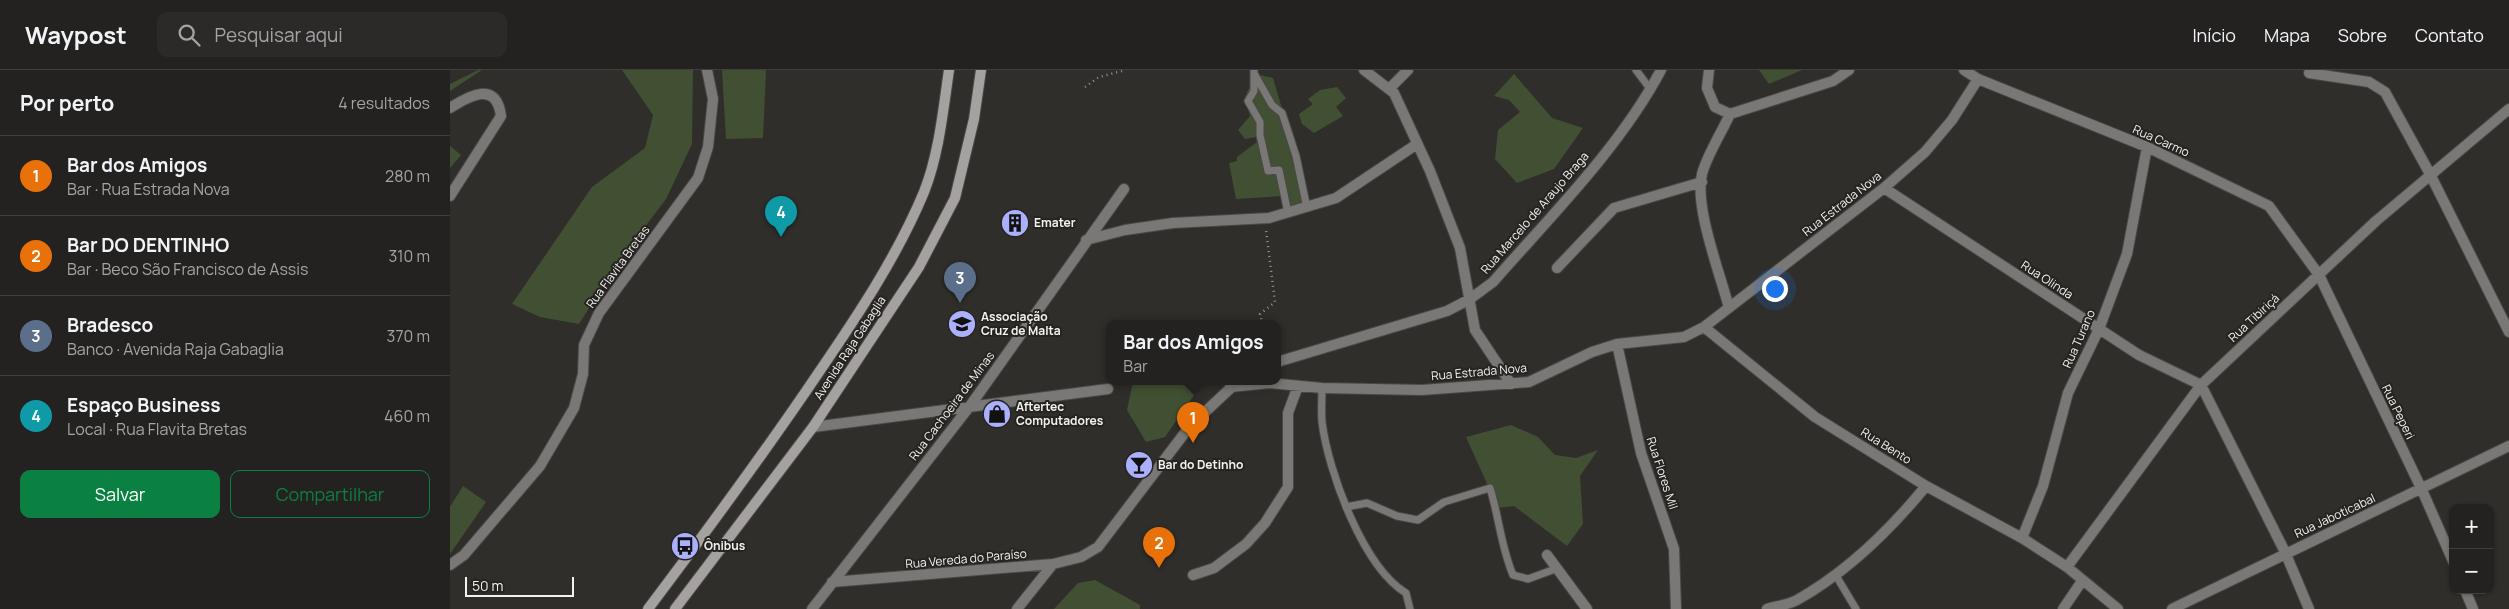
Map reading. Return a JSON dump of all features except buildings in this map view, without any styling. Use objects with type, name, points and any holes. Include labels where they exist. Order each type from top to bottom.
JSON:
[{"type":"main road","name":"Avenida Raja Gabaglia","points":[[648,609],[713,524],[788,418],[847,331],[893,256],[924,192],[935,158],[949,70]]},
{"type":"main road","name":"Avenida Raja Gabaglia","points":[[675,609],[813,427],[919,267],[955,198],[974,119],[981,70]]},
{"type":"street","name":"Rua Flavita Bretas","points":[[450,565],[464,555],[540,466],[574,408],[583,374],[584,345],[599,313],[698,178],[708,147],[713,99],[707,70]]},
{"type":"street","points":[[1364,70],[1390,88],[1417,144],[1460,248],[1475,330],[1511,384]]},
{"type":"street","points":[[1390,88],[1408,70]]},
{"type":"street","name":"Rua Marcelo de Araujo Braga","points":[[1281,361],[1438,313],[1470,299],[1493,282],[1576,187],[1651,90],[1661,70]]},
{"type":"street","points":[[1709,70],[1707,88],[1715,107],[1730,114],[1833,81],[1849,70]]},
{"type":"street","name":"Rua Carmo","points":[[1964,70],[1978,79],[2147,147],[2269,206],[2319,275]]},
{"type":"street","points":[[2308,73],[2370,82],[2385,92],[2430,174],[2509,332]]},
{"type":"street","name":"Rua Estrada Nova","points":[[1281,384],[1322,388],[1422,390],[1529,382],[1592,352],[1617,344],[1684,337],[1704,327],[1730,308],[1884,188],[1925,152],[1952,120],[1978,79]]},
{"type":"street","points":[[450,108],[470,95],[482,93],[490,96],[498,103],[501,116],[450,196]]},
{"type":"street","name":"Rua Tibiriçá","points":[[2068,567],[2201,385],[2430,174],[2509,109]]},
{"type":"street","points":[[1730,114],[1702,174],[1701,197],[1707,230],[1730,308]]},
{"type":"street","points":[[1086,240],[1125,230],[1163,225],[1265,218],[1308,208],[1336,198],[1417,144]]},
{"type":"street","name":"Rua Turano","points":[[2022,538],[2043,486],[2068,393],[2099,329],[2126,254],[2147,147]]},
{"type":"street","points":[[1557,268],[1614,208],[1702,182]]},
{"type":"street","name":"Rua Olinda","points":[[1884,188],[2139,355],[2201,385]]},
{"type":"street","name":"Rua Cachoeira de Minas","points":[[812,609],[970,406],[1124,189]]},
{"type":"street","name":"Rua Peperi","points":[[2319,275],[2422,490],[2449,552]]},
{"type":"street","name":"Rua Bento","points":[[1704,327],[1815,417],[1926,486],[2022,538],[2068,567]]},
{"type":"street","name":"Rua Flores Mil","points":[[1617,344],[1641,453],[1674,549],[1676,609]]},
{"type":"street","points":[[1230,387],[1234,385]]},
{"type":"street","name":"Rua Estrada Nova","points":[[1230,387],[1250,385]]},
{"type":"street","points":[[2201,385],[2285,552],[2309,609]]},
{"type":"street","points":[[1193,576],[1214,568],[1246,544],[1265,523],[1288,487],[1288,413],[1298,386]]},
{"type":"street","name":"Rua Vereda do Paraíso","points":[[832,582],[1053,564],[1081,557],[1098,547],[1190,426],[1230,387]]},
{"type":"street","points":[[813,427],[1108,389]]},
{"type":"street","name":"Rua Jaboticabal","points":[[2172,609],[2285,552],[2422,490],[2509,446]]},
{"type":"street","points":[[1767,609],[1795,601],[1857,559],[1926,486]]},
{"type":"street","points":[[1547,555],[1587,609]]},
{"type":"street","points":[[1018,609],[1053,564]]},
{"type":"street","points":[[2068,567],[2082,581],[2118,609]]},
{"type":"street","points":[[2063,609],[2082,581]]},
{"type":"street","points":[[2467,594],[2473,609]]},
{"type":"lane","points":[[1636,70],[1651,90]]},
{"type":"lane","points":[[1255,72],[1272,105],[1282,113],[1296,156],[1308,208]]},
{"type":"lane","points":[[1255,72],[1254,91],[1248,101],[1260,122],[1260,135],[1268,171],[1279,170],[1288,213]]},
{"type":"lane","points":[[1322,388],[1324,431],[1329,458],[1346,507],[1380,569],[1392,584],[1406,593],[1410,609]]},
{"type":"lane","points":[[1346,507],[1367,503],[1397,516],[1418,520],[1444,502],[1490,488],[1502,546],[1513,575],[1528,579],[1558,568]]},
{"type":"lane","points":[[1835,574],[1856,609]]},
{"type":"path","points":[[1085,88],[1099,78],[1126,70]]},
{"type":"path","points":[[1262,320],[1260,314],[1275,302],[1265,218]]},
{"type":"green space","points":[[478,70],[482,70],[450,91],[450,84]]},
{"type":"green space","points":[[622,70],[693,70],[692,144],[666,199],[619,261],[579,324],[540,317],[512,304],[592,187],[645,148],[653,115]]},
{"type":"green space","points":[[722,70],[766,70],[763,138],[726,139]]},
{"type":"green space","points":[[1759,70],[1802,70],[1769,84]]},
{"type":"green space","points":[[1255,74],[1273,78],[1310,204],[1282,211],[1282,196],[1236,199],[1229,163],[1237,161],[1237,157],[1257,142],[1256,137],[1245,139],[1238,130],[1250,116],[1245,97]]},
{"type":"green space","points":[[1514,74],[1552,118],[1583,128],[1554,169],[1517,183],[1495,159],[1498,130],[1520,112],[1509,100],[1494,96]]},
{"type":"green space","points":[[1337,87],[1346,98],[1336,107],[1343,116],[1314,133],[1302,124],[1299,114],[1313,104],[1308,99],[1320,90]]},
{"type":"green space","points":[[450,146],[461,155],[450,168]]},
{"type":"green space","points":[[1132,385],[1201,385],[1165,437],[1146,442],[1127,410]]},
{"type":"green space","points":[[1511,425],[1538,437],[1555,455],[1576,458],[1598,450],[1580,476],[1583,524],[1567,546],[1514,506],[1498,508],[1466,437]]},
{"type":"green space","points":[[463,486],[486,502],[450,554],[450,507]]},
{"type":"green space","points":[[1095,580],[1140,605],[1140,609],[1054,609],[1078,583]]},
{"type":"place","name":"Emater","points":[[1015,223]]},
{"type":"place","name":"Espaço Business","points":[[781,237]]},
{"type":"place","name":"Bradesco","points":[[960,303]]},
{"type":"place","name":"Associação Cruz de Malta","points":[[962,324]]},
{"type":"place","name":"Aftertec Computadores","points":[[997,414]]},
{"type":"place","name":"Bar dos Amigos","points":[[1193,443]]},
{"type":"place","name":"Bar do Detinho","points":[[1139,465]]},
{"type":"place","name":"Ônibus","points":[[685,546]]},
{"type":"place","name":"Bar DO DENTINHO","points":[[1159,568]]}]
